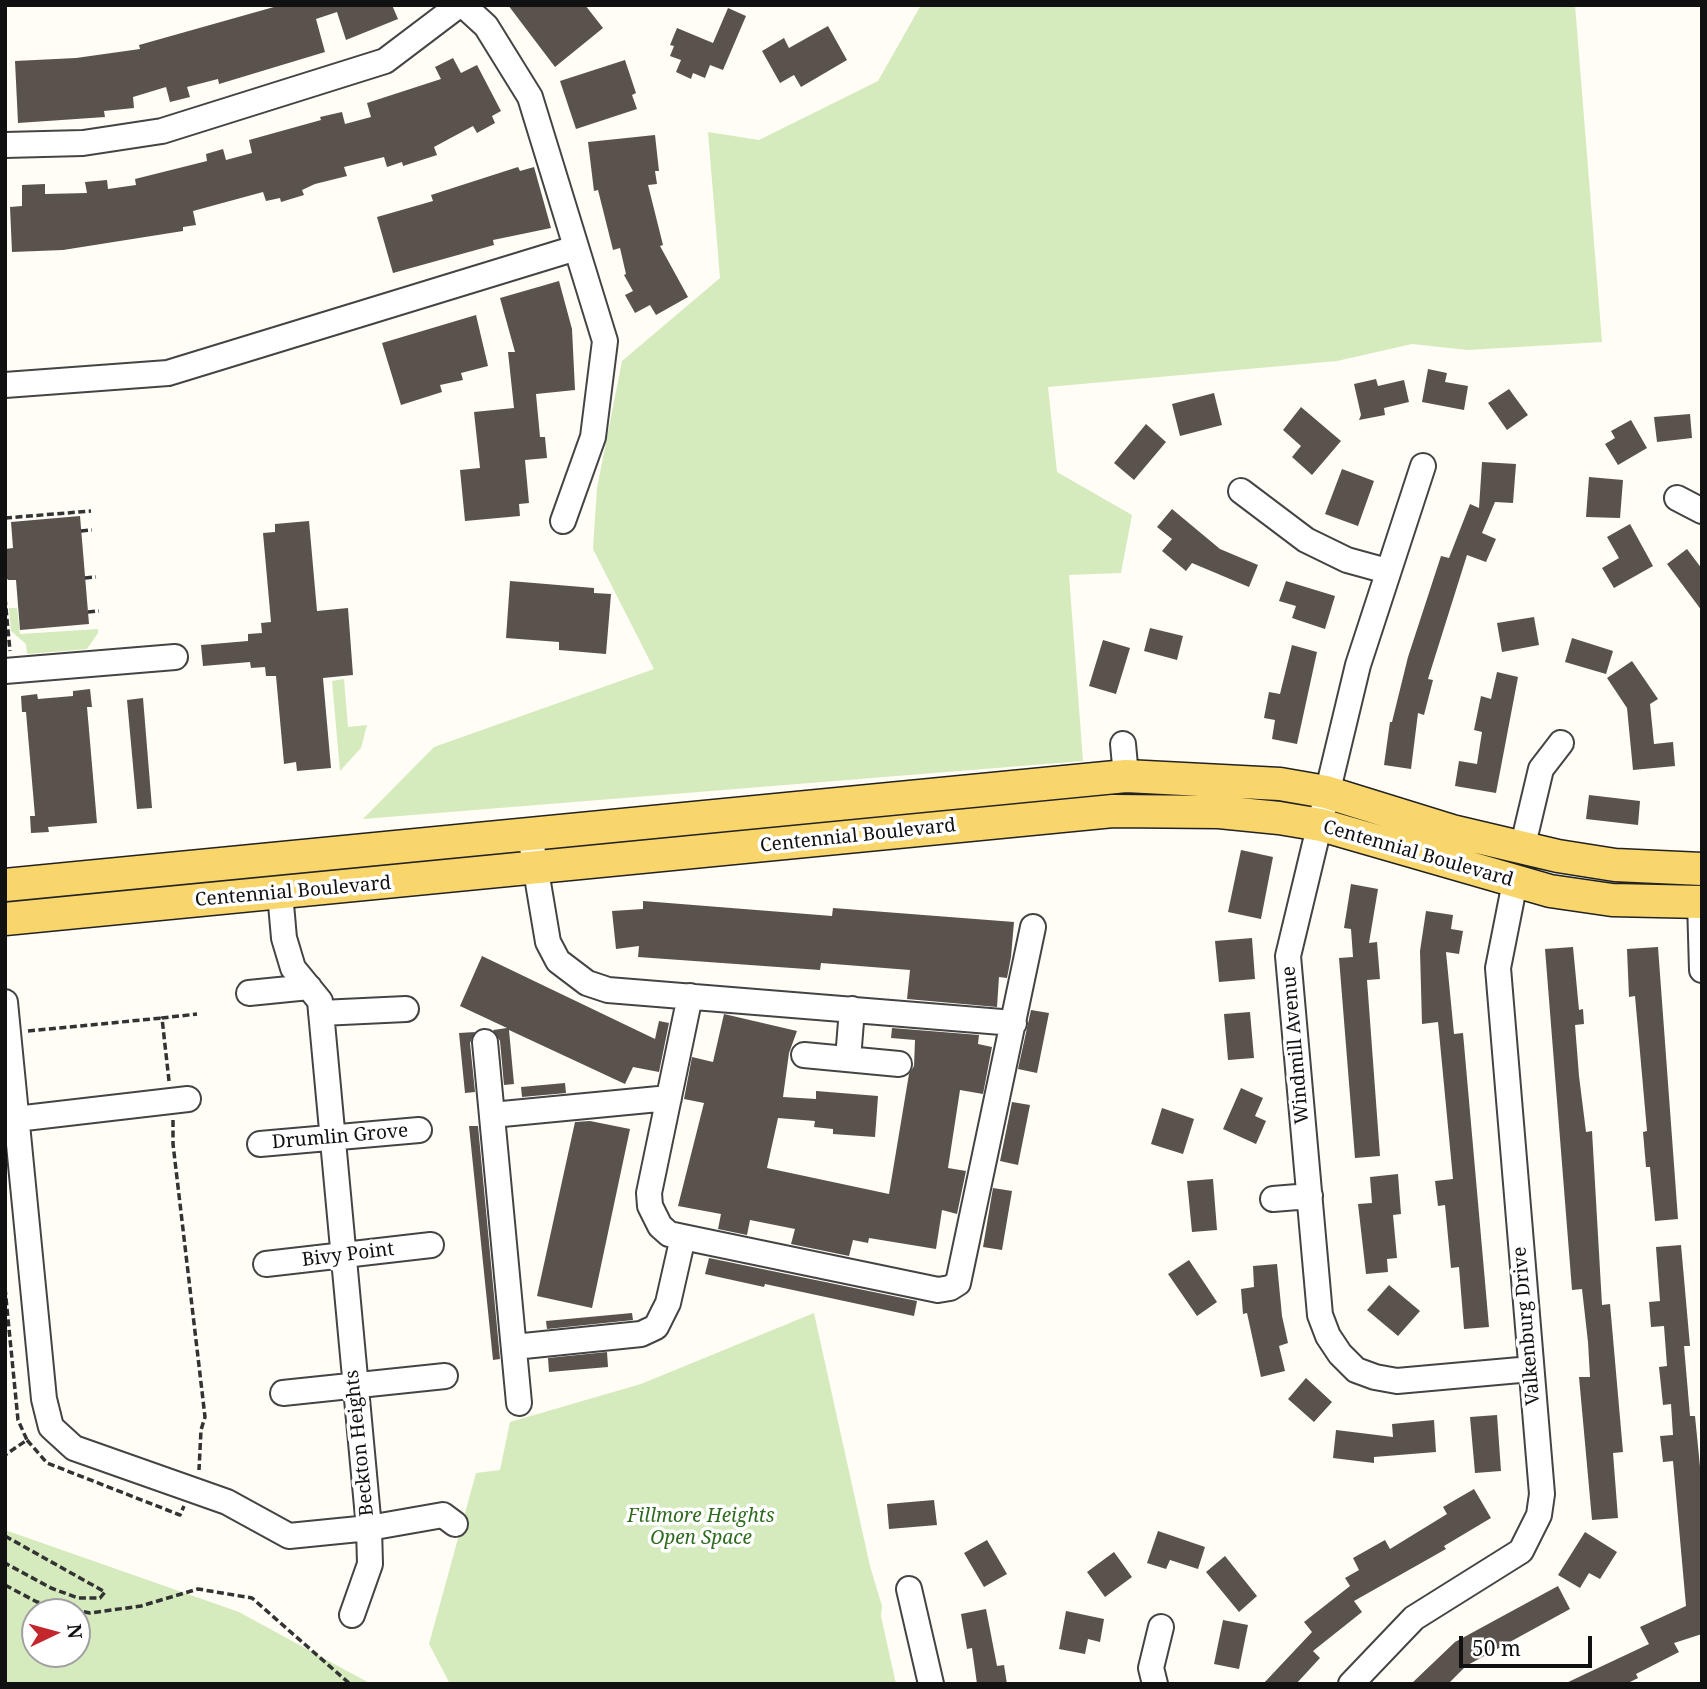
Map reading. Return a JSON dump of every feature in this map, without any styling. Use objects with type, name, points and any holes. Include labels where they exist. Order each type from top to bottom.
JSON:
[{"type":"main road","name":"Centennial Boulevard","points":[[5,885],[1126,776],[1280,784],[1326,792],[1522,849],[1615,865],[1702,869]]},
{"type":"main road","name":"Centennial Boulevard","points":[[5,919],[1113,811],[1219,812],[1321,825],[1550,891],[1612,900],[1701,902]]},
{"type":"street","points":[[5,145],[83,143],[175,127],[385,61],[461,5],[486,26],[530,97],[605,341],[593,437],[564,521]]},
{"type":"street","points":[[5,385],[168,373],[576,248]]},
{"type":"street","name":"Windmill Avenue","points":[[1423,466],[1358,665],[1288,956],[1320,1315],[1328,1336],[1340,1354],[1356,1370],[1375,1377],[1397,1381],[1531,1369]]},
{"type":"street","points":[[1241,491],[1306,540],[1348,560],[1387,571]]},
{"type":"street","points":[[1677,498],[1702,511]]},
{"type":"street","points":[[8,664],[175,657]]},
{"type":"street","points":[[1522,849],[1541,769],[1561,743]]},
{"type":"street","points":[[1123,744],[1126,776]]},
{"type":"street","points":[[530,835],[533,869],[548,942],[558,961],[587,983],[608,990],[1014,1023]]},
{"type":"street","name":"Valkenburg Drive","points":[[1351,1684],[1414,1618],[1508,1562],[1521,1551],[1533,1533],[1542,1494],[1498,968],[1515,882]]},
{"type":"street","name":"Beckton Heights","points":[[5,1002],[16,1119],[13,1169],[44,1399],[51,1427],[74,1448],[227,1502],[289,1536],[369,1528],[320,1001],[293,968],[284,938],[280,893]]},
{"type":"street","points":[[1701,902],[1702,970]]},
{"type":"street","points":[[690,996],[649,1193],[650,1206],[660,1226],[669,1234],[937,1290],[958,1283],[1033,927]]},
{"type":"street","points":[[249,993],[309,987]]},
{"type":"street","points":[[321,1013],[406,1009]]},
{"type":"street","points":[[848,1059],[852,1009]]},
{"type":"street","points":[[485,1042],[519,1403]]},
{"type":"street","points":[[804,1055],[899,1064]]},
{"type":"street","points":[[492,1115],[669,1098]]},
{"type":"street","points":[[16,1119],[180,1100]]},
{"type":"street","name":"Drumlin Grove","points":[[260,1144],[419,1130]]},
{"type":"street","points":[[1273,1199],[1310,1196]]},
{"type":"street","points":[[514,1347],[641,1334],[656,1327],[668,1303],[683,1237]]},
{"type":"street","name":"Bivy Point","points":[[266,1264],[431,1245]]},
{"type":"street","points":[[284,1393],[445,1376]]},
{"type":"street","points":[[352,1615],[370,1564],[369,1528],[443,1515],[455,1524]]},
{"type":"street","points":[[909,1590],[931,1684]]},
{"type":"street","points":[[1155,1684],[1152,1668],[1161,1627]]},
{"type":"path","points":[[5,519],[91,511]]},
{"type":"path","points":[[81,531],[92,530]]},
{"type":"path","points":[[85,578],[96,577]]},
{"type":"path","points":[[5,598],[8,664]]},
{"type":"path","points":[[88,612],[99,611]]},
{"type":"path","points":[[8,1033],[197,1014]]},
{"type":"path","points":[[5,1288],[18,1420],[27,1440],[47,1463],[180,1515],[198,1475],[201,1430],[205,1418],[173,1144],[180,1100],[162,1018]]},
{"type":"path","points":[[5,1455],[27,1440]]},
{"type":"path","points":[[5,1536],[105,1592],[100,1598],[78,1598],[51,1588],[5,1563]]},
{"type":"path","points":[[5,1585],[37,1602],[90,1613],[141,1606],[198,1589],[252,1598],[350,1684]]},
{"type":"green space","points":[[921,5],[1575,5],[1602,342],[1468,350],[1412,344],[1337,361],[1048,387],[1057,472],[1132,515],[1121,573],[1069,575],[1083,761],[363,819],[434,747],[654,669],[593,549],[597,488],[622,361],[720,278],[708,132],[759,140],[878,81]]},
{"type":"green space","points":[[9,608],[17,608],[20,634],[98,629],[98,633],[87,649],[27,654],[26,644],[11,631]]},
{"type":"green space","points":[[344,679],[348,727],[367,725],[361,748],[340,771],[332,681]]},
{"type":"green space","name":"Fillmore Heights Open Space","points":[[814,1313],[870,1566],[882,1606],[881,1616],[896,1684],[450,1684],[429,1644],[476,1473],[500,1470],[510,1422],[641,1384]]},
{"type":"green space","points":[[5,1530],[239,1612],[371,1684],[5,1684]]},
{"type":"building","points":[[281,5],[392,5],[398,19],[346,40],[337,12],[316,19],[325,52],[219,84],[218,79],[187,87],[190,97],[170,102],[166,87],[133,97],[134,108],[104,111],[105,117],[18,123],[15,61],[76,58],[140,49],[139,45]]},
{"type":"building","points":[[508,5],[585,5],[603,28],[555,67]]},
{"type":"building","points":[[728,8],[746,16],[723,70],[710,65],[705,78],[693,73],[691,79],[676,72],[681,60],[670,56],[674,46],[670,45],[677,28],[713,43]]},
{"type":"building","points":[[828,26],[847,60],[801,87],[794,75],[780,83],[762,51],[784,38],[789,48]]},
{"type":"building","points":[[453,58],[461,73],[477,65],[501,111],[492,116],[495,123],[477,133],[473,126],[434,147],[437,155],[403,166],[402,162],[387,167],[384,157],[344,167],[347,176],[315,184],[302,190],[304,195],[281,202],[280,198],[266,201],[263,192],[193,211],[196,225],[183,227],[183,231],[63,250],[12,252],[10,207],[22,206],[22,185],[45,184],[45,194],[87,193],[85,182],[107,180],[108,189],[136,185],[135,179],[207,161],[206,154],[223,149],[226,160],[252,153],[249,140],[321,120],[320,117],[342,112],[345,124],[371,117],[367,103],[441,79],[435,67]]},
{"type":"building","points":[[625,60],[636,93],[632,95],[637,109],[576,129],[560,81]]},
{"type":"building","points":[[655,135],[659,171],[655,171],[657,184],[648,185],[663,245],[660,246],[688,297],[656,315],[650,305],[635,313],[625,295],[633,291],[624,275],[626,274],[620,248],[613,250],[598,190],[594,191],[588,142]]},
{"type":"building","points":[[518,167],[520,171],[534,167],[551,228],[493,240],[494,245],[393,273],[377,217],[433,201],[431,195]]},
{"type":"building","points":[[559,281],[572,329],[575,390],[536,394],[540,437],[545,437],[547,458],[525,460],[529,503],[519,504],[520,516],[465,521],[460,470],[480,468],[474,412],[514,408],[508,352],[515,352],[500,298]]},
{"type":"building","points":[[476,315],[488,366],[461,373],[463,380],[440,385],[442,392],[401,405],[382,343]]},
{"type":"building","points":[[1428,369],[1447,373],[1445,382],[1468,386],[1464,410],[1422,402]]},
{"type":"building","points":[[1376,379],[1378,386],[1404,380],[1409,402],[1384,408],[1385,415],[1359,420],[1361,415],[1354,384]]},
{"type":"building","points":[[1509,389],[1528,415],[1507,430],[1488,403]]},
{"type":"building","points":[[1214,393],[1222,425],[1180,436],[1172,404]]},
{"type":"building","points":[[1301,407],[1341,441],[1312,475],[1292,457],[1301,446],[1283,430]]},
{"type":"building","points":[[1690,414],[1692,438],[1657,442],[1654,417]]},
{"type":"building","points":[[1631,420],[1647,448],[1618,465],[1605,444],[1615,438],[1611,431]]},
{"type":"building","points":[[1146,424],[1166,442],[1134,480],[1114,463]]},
{"type":"building","points":[[1482,462],[1516,464],[1513,503],[1495,502],[1482,533],[1496,539],[1486,562],[1467,555],[1428,679],[1433,680],[1424,715],[1418,713],[1411,769],[1384,765],[1390,722],[1441,556],[1449,558],[1470,504],[1479,508]]},
{"type":"building","points":[[1342,469],[1374,481],[1358,526],[1325,514]]},
{"type":"building","points":[[1589,477],[1623,480],[1620,518],[1586,517]]},
{"type":"building","points":[[1172,509],[1220,549],[1258,565],[1249,587],[1192,563],[1186,571],[1162,551],[1172,539],[1157,527]]},
{"type":"building","points":[[80,516],[89,624],[20,630],[16,580],[8,580],[5,576],[5,549],[13,548],[11,522]]},
{"type":"building","points":[[309,521],[317,611],[348,608],[353,675],[323,678],[331,768],[297,771],[296,762],[284,764],[276,676],[266,676],[265,667],[251,668],[250,662],[203,666],[201,645],[248,641],[248,634],[262,633],[261,623],[271,622],[263,533],[275,532],[275,524]]},
{"type":"building","points":[[1630,524],[1653,566],[1614,588],[1602,568],[1619,558],[1607,537]]},
{"type":"building","points":[[1687,549],[1702,569],[1702,611],[1667,564]]},
{"type":"building","points":[[510,581],[594,588],[594,593],[611,594],[606,654],[559,650],[559,642],[506,638]]},
{"type":"building","points":[[1286,581],[1335,596],[1325,629],[1292,618],[1296,606],[1279,601]]},
{"type":"building","points":[[1534,617],[1539,645],[1502,652],[1497,623]]},
{"type":"building","points":[[1150,628],[1183,636],[1177,660],[1144,651]]},
{"type":"building","points":[[1572,638],[1613,651],[1606,674],[1565,662]]},
{"type":"building","points":[[1103,640],[1130,648],[1116,694],[1089,686]]},
{"type":"building","points":[[1292,645],[1317,652],[1297,744],[1272,739],[1275,720],[1264,718],[1269,692],[1280,694]]},
{"type":"building","points":[[1632,661],[1658,699],[1650,704],[1654,744],[1673,742],[1675,766],[1633,770],[1627,708],[1607,678]]},
{"type":"building","points":[[1497,672],[1518,677],[1496,793],[1455,786],[1459,761],[1477,764],[1482,732],[1474,730],[1481,696],[1491,699]]},
{"type":"building","points":[[90,689],[92,707],[87,707],[97,823],[48,827],[49,832],[31,833],[30,816],[35,816],[26,712],[22,712],[21,696],[37,694],[38,699],[73,696],[73,691]]},
{"type":"building","points":[[143,698],[152,808],[137,809],[127,700]]},
{"type":"building","points":[[1589,795],[1640,801],[1638,825],[1586,819]]},
{"type":"building","points":[[1241,850],[1273,857],[1261,919],[1228,912]]},
{"type":"building","points":[[1351,884],[1378,889],[1369,943],[1377,942],[1380,979],[1367,980],[1380,1156],[1355,1158],[1339,958],[1353,957],[1351,929],[1344,928]]},
{"type":"building","points":[[643,901],[832,916],[833,908],[1014,922],[1011,957],[1007,978],[999,977],[997,1007],[907,999],[910,970],[821,963],[820,970],[638,957],[639,946],[616,949],[612,911],[643,909]]},
{"type":"building","points":[[1426,911],[1453,915],[1451,929],[1463,931],[1459,954],[1446,952],[1454,1034],[1463,1033],[1489,1327],[1464,1329],[1459,1267],[1451,1268],[1445,1205],[1438,1206],[1435,1181],[1453,1179],[1438,1022],[1422,1024],[1420,951]]},
{"type":"building","points":[[1252,938],[1255,979],[1219,982],[1215,941]]},
{"type":"building","points":[[1573,947],[1579,1010],[1583,1009],[1584,1024],[1575,1025],[1579,1076],[1586,1132],[1592,1131],[1602,1305],[1610,1304],[1623,1452],[1613,1453],[1618,1518],[1592,1520],[1579,1377],[1590,1377],[1588,1342],[1582,1289],[1572,1290],[1545,949]]},
{"type":"building","points":[[1658,947],[1678,1219],[1655,1221],[1650,1167],[1646,1167],[1643,1132],[1647,1131],[1635,996],[1629,997],[1627,949]]},
{"type":"building","points":[[482,956],[655,1039],[659,1021],[669,1023],[659,1072],[633,1067],[625,1084],[509,1030],[514,1084],[504,1085],[500,1041],[493,1030],[507,1028],[460,1006]]},
{"type":"building","points":[[1031,1010],[1049,1013],[1037,1073],[1018,1069]]},
{"type":"building","points":[[1250,1012],[1254,1058],[1228,1060],[1224,1014]]},
{"type":"building","points":[[724,1014],[797,1031],[789,1053],[783,1097],[816,1099],[816,1091],[878,1096],[875,1137],[833,1134],[833,1129],[814,1127],[815,1121],[778,1118],[767,1168],[889,1194],[909,1074],[914,1066],[915,1040],[891,1038],[892,1028],[979,1035],[978,1044],[992,1047],[983,1094],[960,1090],[948,1168],[966,1171],[957,1214],[942,1210],[936,1249],[869,1238],[868,1243],[853,1240],[849,1256],[791,1244],[795,1229],[750,1220],[747,1235],[718,1229],[721,1214],[678,1206],[704,1103],[684,1099],[692,1057],[713,1062]]},
{"type":"building","points":[[475,1032],[470,1043],[475,1092],[465,1093],[459,1033]]},
{"type":"building","points":[[565,1083],[566,1093],[522,1097],[521,1087]]},
{"type":"building","points":[[1241,1088],[1263,1098],[1255,1116],[1266,1121],[1256,1144],[1223,1129]]},
{"type":"building","points":[[1012,1102],[1030,1105],[1018,1165],[1000,1161]]},
{"type":"building","points":[[1162,1108],[1194,1119],[1183,1154],[1151,1144]]},
{"type":"building","points":[[590,1121],[630,1129],[592,1308],[537,1296],[575,1122]]},
{"type":"building","points":[[469,1126],[478,1126],[500,1359],[493,1360]]},
{"type":"building","points":[[1398,1174],[1401,1214],[1393,1215],[1397,1258],[1387,1259],[1388,1272],[1366,1274],[1358,1204],[1372,1203],[1370,1177]]},
{"type":"building","points":[[1213,1179],[1217,1230],[1192,1232],[1187,1181]]},
{"type":"building","points":[[993,1188],[1012,1191],[1002,1250],[983,1247]]},
{"type":"building","points":[[1681,1245],[1690,1346],[1684,1346],[1690,1416],[1695,1416],[1702,1487],[1702,1634],[1674,1643],[1679,1652],[1636,1674],[1638,1678],[1626,1684],[1564,1684],[1649,1644],[1640,1627],[1686,1606],[1673,1461],[1663,1462],[1660,1436],[1673,1435],[1671,1404],[1663,1405],[1659,1367],[1667,1366],[1664,1326],[1651,1327],[1649,1302],[1660,1301],[1656,1247]]},
{"type":"building","points":[[709,1258],[917,1301],[914,1316],[705,1274]]},
{"type":"building","points":[[1189,1260],[1217,1302],[1197,1316],[1168,1274]]},
{"type":"building","points":[[1277,1264],[1282,1316],[1288,1343],[1279,1346],[1285,1371],[1261,1377],[1247,1313],[1243,1314],[1241,1289],[1254,1287],[1253,1266]]},
{"type":"building","points":[[1389,1285],[1420,1311],[1398,1336],[1367,1310]]},
{"type":"building","points":[[632,1313],[633,1320],[547,1329],[546,1321]]},
{"type":"building","points":[[607,1352],[608,1367],[549,1372],[548,1358]]},
{"type":"building","points":[[1306,1378],[1332,1402],[1314,1422],[1288,1399]]},
{"type":"building","points":[[1497,1415],[1501,1471],[1475,1473],[1470,1417]]},
{"type":"building","points":[[1434,1420],[1436,1452],[1374,1457],[1374,1463],[1333,1458],[1336,1430],[1393,1437],[1392,1424]]},
{"type":"building","points":[[1474,1489],[1491,1518],[1444,1546],[1446,1549],[1354,1601],[1362,1612],[1313,1651],[1320,1658],[1296,1684],[1263,1684],[1312,1632],[1304,1622],[1350,1586],[1345,1578],[1359,1570],[1353,1558],[1385,1540],[1390,1549],[1447,1514],[1443,1507]]},
{"type":"building","points":[[934,1500],[937,1525],[889,1529],[887,1504]]},
{"type":"building","points":[[1158,1531],[1205,1547],[1198,1569],[1170,1560],[1166,1569],[1147,1563]]},
{"type":"building","points":[[1585,1532],[1617,1552],[1600,1579],[1589,1573],[1580,1588],[1558,1575]]},
{"type":"building","points":[[987,1540],[1007,1574],[984,1587],[964,1553]]},
{"type":"building","points":[[1114,1552],[1132,1577],[1105,1597],[1087,1572]]},
{"type":"building","points":[[1225,1556],[1257,1596],[1239,1612],[1206,1572]]},
{"type":"building","points":[[1558,1586],[1570,1609],[1466,1666],[1448,1684],[1411,1684],[1455,1642]]},
{"type":"building","points":[[986,1609],[997,1666],[1004,1665],[1007,1684],[977,1684],[972,1648],[967,1649],[961,1614]]},
{"type":"building","points":[[1066,1611],[1104,1619],[1100,1642],[1088,1639],[1085,1654],[1059,1649]]},
{"type":"building","points":[[1223,1620],[1248,1625],[1239,1669],[1214,1664]]}]
